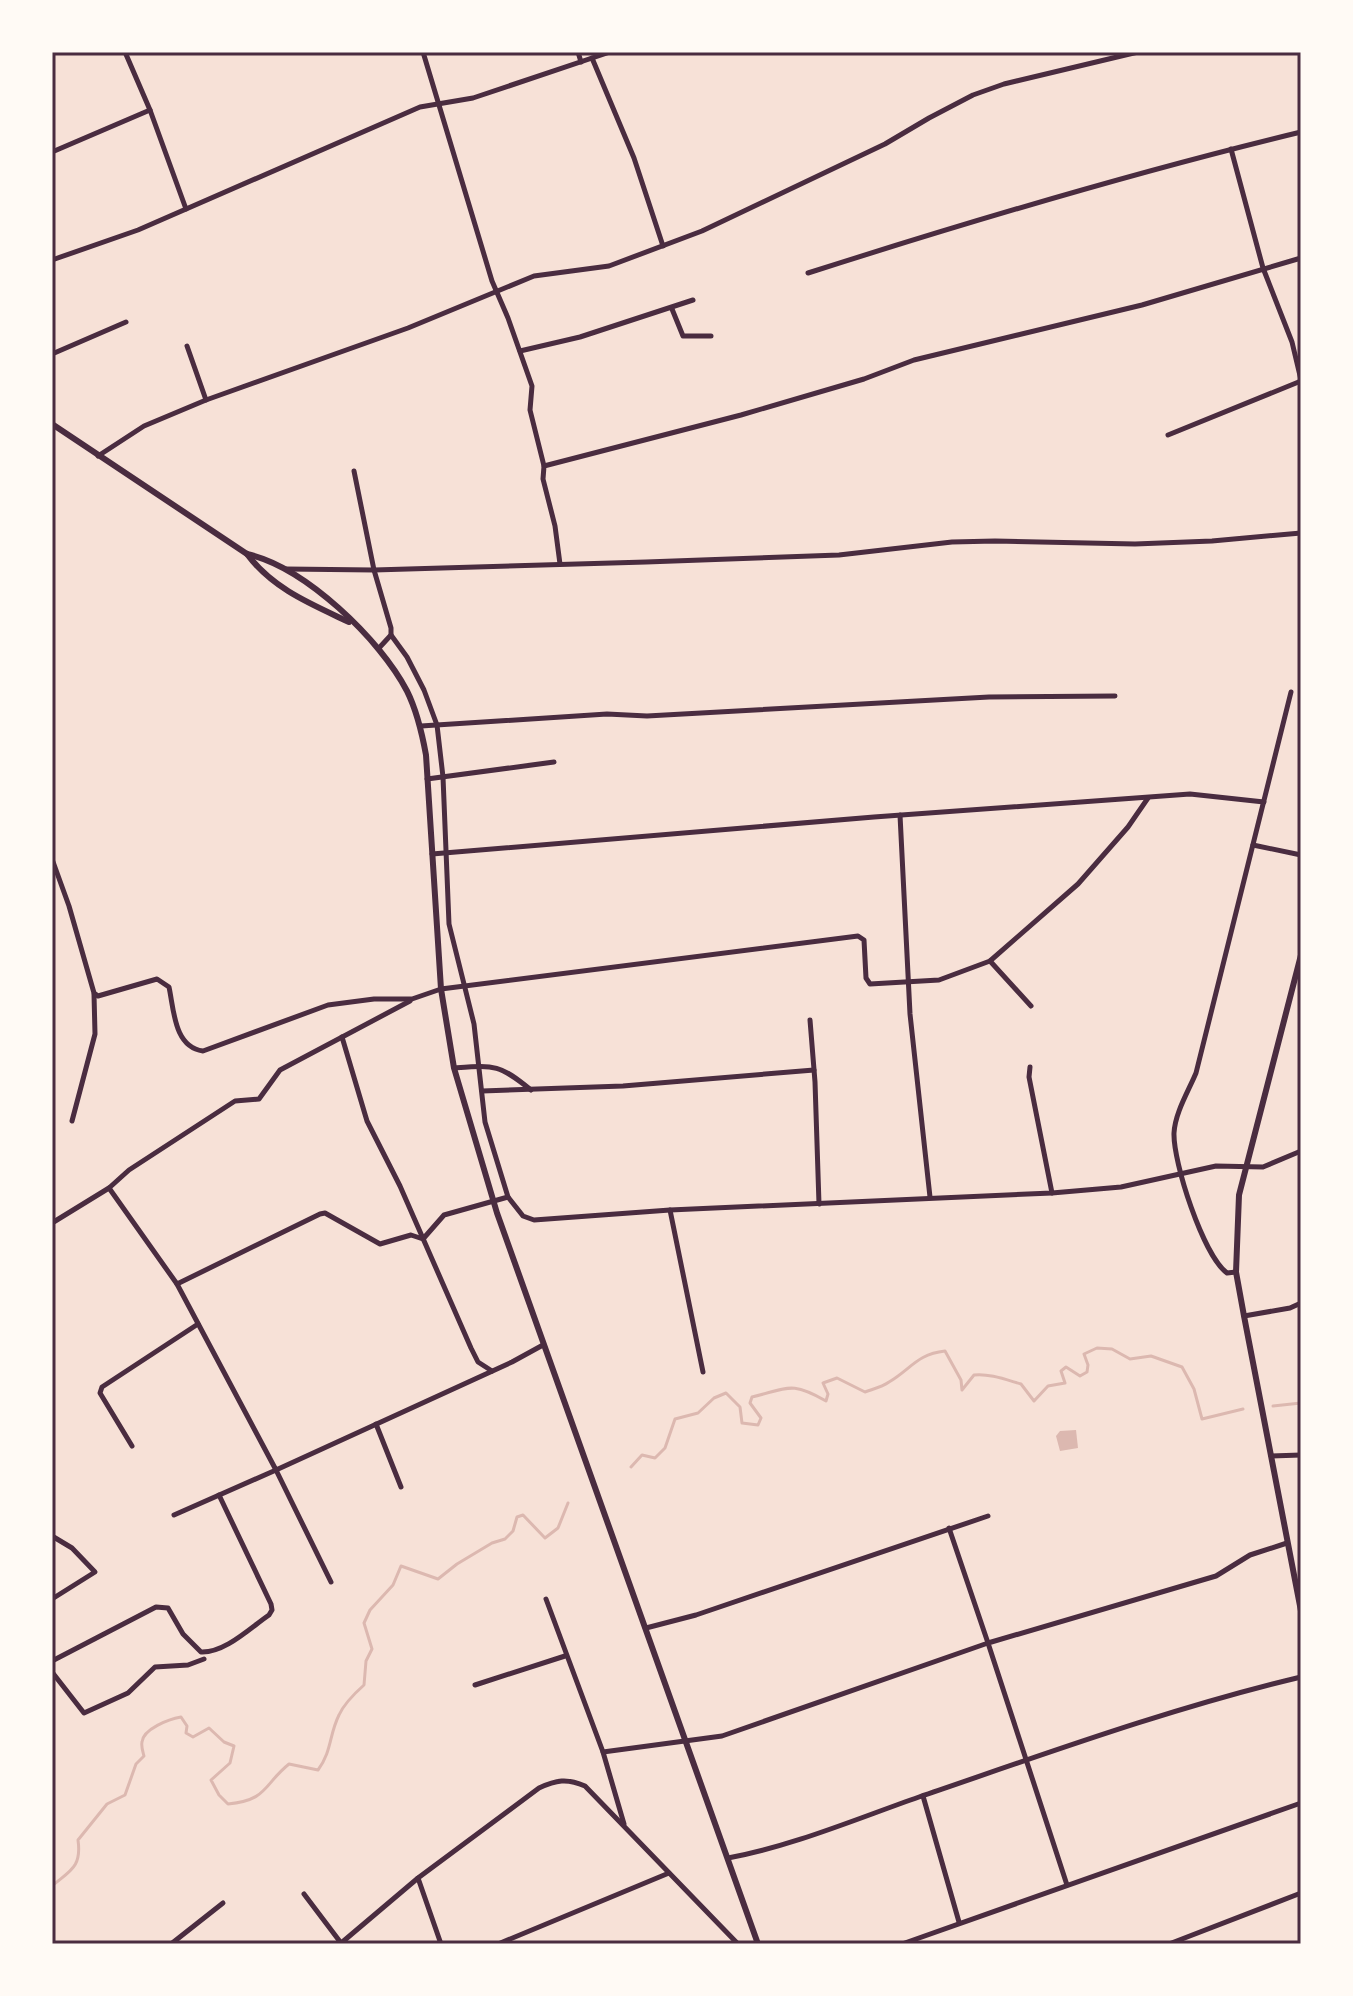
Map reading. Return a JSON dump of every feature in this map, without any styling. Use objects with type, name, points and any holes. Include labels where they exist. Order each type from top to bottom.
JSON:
[{"type":"street","points":[[125,52],[186,209]]},
{"type":"street","points":[[423,52],[496,291],[532,386],[530,410],[544,466],[543,479],[555,526],[560,564]]},
{"type":"street","points":[[578,52],[581,62]]},
{"type":"street","points":[[52,260],[138,230],[420,107],[484,95],[610,52]]},
{"type":"street","points":[[97,456],[144,426],[206,400],[408,328],[534,276],[609,266],[663,246],[797,188],[973,95],[1004,84],[1138,52]]},
{"type":"street","points":[[592,58],[634,158],[663,246]]},
{"type":"street","points":[[52,152],[150,110]]},
{"type":"street","points":[[808,273],[949,228],[1301,132]]},
{"type":"street","points":[[1168,435],[1301,380],[1292,342],[1263,268],[1231,149]]},
{"type":"street","points":[[544,466],[769,407],[864,379],[914,360],[1142,305],[1301,258]]},
{"type":"street","points":[[520,351],[580,337],[693,300]]},
{"type":"street","points":[[672,309],[683,336],[711,336]]},
{"type":"street","points":[[52,354],[126,322]]},
{"type":"street","points":[[187,346],[206,400]]},
{"type":"street","points":[[52,424],[247,554],[286,591],[354,624]]},
{"type":"street","points":[[354,471],[391,635],[424,690],[437,725],[443,777],[449,924],[474,1024],[485,1122],[508,1197],[523,1216],[534,1220],[670,1210],[1052,1193],[1121,1187],[1216,1166],[1270,1165],[1301,1151]]},
{"type":"street","points":[[285,569],[374,570],[839,555],[952,542],[1135,544],[1301,533]]},
{"type":"street","points":[[247,554],[264,558],[285,569],[335,605],[379,648],[408,693],[421,726],[441,989],[454,1068],[493,1201],[758,1944]]},
{"type":"street","points":[[379,648],[391,635]]},
{"type":"street","points":[[1236,1272],[1227,1273],[1221,1268],[1209,1250],[1193,1211],[1175,1147],[1176,1119],[1196,1073],[1291,692]]},
{"type":"street","points":[[421,726],[607,714],[647,716],[989,697],[1115,696]]},
{"type":"street","points":[[427,779],[554,762]]},
{"type":"street","points":[[431,854],[1190,794],[1264,802]]},
{"type":"street","points":[[52,1223],[109,1188],[129,1170],[235,1101],[259,1099],[280,1070],[412,999],[441,989],[858,936],[864,940],[867,982],[939,980],[990,961],[1078,884],[1128,827],[1148,798]]},
{"type":"street","points":[[900,815],[908,983],[931,1197]]},
{"type":"street","points":[[1253,845],[1301,855]]},
{"type":"street","points":[[52,859],[94,993],[95,1034],[72,1121]]},
{"type":"street","points":[[1301,955],[1245,1167],[1237,1219],[1236,1272],[1301,1611]]},
{"type":"street","points":[[990,961],[1031,1006]]},
{"type":"street","points":[[94,993],[98,996],[157,979],[169,987],[176,1029],[188,1046],[203,1051],[328,1005],[374,999],[412,999]]},
{"type":"street","points":[[810,1020],[819,1204]]},
{"type":"street","points":[[342,1037],[367,1121],[471,1348],[478,1362],[492,1371]]},
{"type":"street","points":[[454,1068],[480,1066],[510,1072],[532,1091]]},
{"type":"street","points":[[1030,1067],[1029,1077],[1052,1193]]},
{"type":"street","points":[[482,1091],[532,1091],[814,1070]]},
{"type":"street","points":[[109,1188],[177,1284],[276,1470],[331,1582]]},
{"type":"street","points":[[423,1239],[444,1215],[508,1197]]},
{"type":"street","points":[[670,1210],[703,1372]]},
{"type":"street","points":[[177,1284],[325,1213],[380,1244],[411,1235],[423,1239]]},
{"type":"street","points":[[1244,1316],[1290,1308],[1301,1303]]},
{"type":"street","points":[[132,1446],[104,1402],[100,1393],[102,1387],[198,1324]]},
{"type":"street","points":[[174,1515],[543,1345]]},
{"type":"street","points":[[376,1424],[401,1487]]},
{"type":"street","points":[[1271,1456],[1301,1455]]},
{"type":"street","points":[[52,1661],[156,1607],[168,1608],[183,1634],[201,1652],[222,1647],[269,1615],[271,1604],[219,1495]]},
{"type":"street","points":[[646,1628],[696,1615],[988,1516]]},
{"type":"street","points":[[949,1528],[1067,1885]]},
{"type":"street","points":[[52,1536],[72,1548],[95,1572],[52,1599]]},
{"type":"street","points":[[603,1752],[722,1736],[988,1643],[1216,1576],[1250,1555],[1287,1543]]},
{"type":"street","points":[[546,1599],[603,1752],[625,1825]]},
{"type":"street","points":[[475,1685],[565,1656]]},
{"type":"street","points":[[52,1672],[84,1713],[128,1693],[155,1667],[188,1665],[204,1659]]},
{"type":"street","points":[[728,1858],[779,1847],[1027,1760],[1219,1698],[1301,1677]]},
{"type":"street","points":[[304,1894],[341,1944],[418,1878],[539,1788],[554,1781],[571,1780],[585,1786],[625,1825],[738,1944]]},
{"type":"street","points":[[923,1795],[959,1922]]},
{"type":"street","points":[[902,1944],[1301,1803]]},
{"type":"street","points":[[498,1944],[669,1873]]},
{"type":"street","points":[[418,1878],[441,1944]]},
{"type":"street","points":[[1169,1944],[1301,1893]]},
{"type":"street","points":[[171,1944],[223,1903]]},
{"type":"shaded area","points":[[1076,1430],[1078,1448],[1060,1451],[1056,1436],[1060,1431]]},
{"type":"waterway","points":[[631,1467],[642,1455],[655,1458],[665,1448],[675,1419],[698,1413],[714,1398],[726,1393],[740,1407],[742,1423],[758,1425],[761,1418],[750,1403],[752,1397],[790,1388],[826,1401],[828,1394],[823,1383],[837,1378],[865,1392],[886,1384],[921,1359],[945,1351],[961,1380],[962,1390],[974,1375],[991,1376],[1021,1384],[1034,1401],[1048,1386],[1065,1383],[1061,1371],[1066,1367],[1080,1376],[1087,1372],[1084,1354],[1097,1348],[1112,1349],[1130,1359],[1151,1356],[1182,1367],[1194,1389],[1202,1419],[1243,1409]]},
{"type":"waterway","points":[[1273,1406],[1301,1403]]},
{"type":"waterway","points":[[52,1886],[76,1863],[78,1840],[107,1804],[125,1795],[136,1764],[144,1756],[143,1737],[152,1729],[181,1717],[187,1726],[186,1733],[193,1737],[209,1728],[224,1742],[234,1746],[230,1763],[211,1780],[228,1804],[258,1795],[289,1764],[318,1770],[341,1711],[364,1685],[366,1661],[372,1649],[364,1623],[370,1610],[393,1585],[401,1566],[438,1579],[492,1543],[505,1539],[513,1531],[517,1517],[523,1515],[545,1538],[558,1528],[568,1503]]}]
